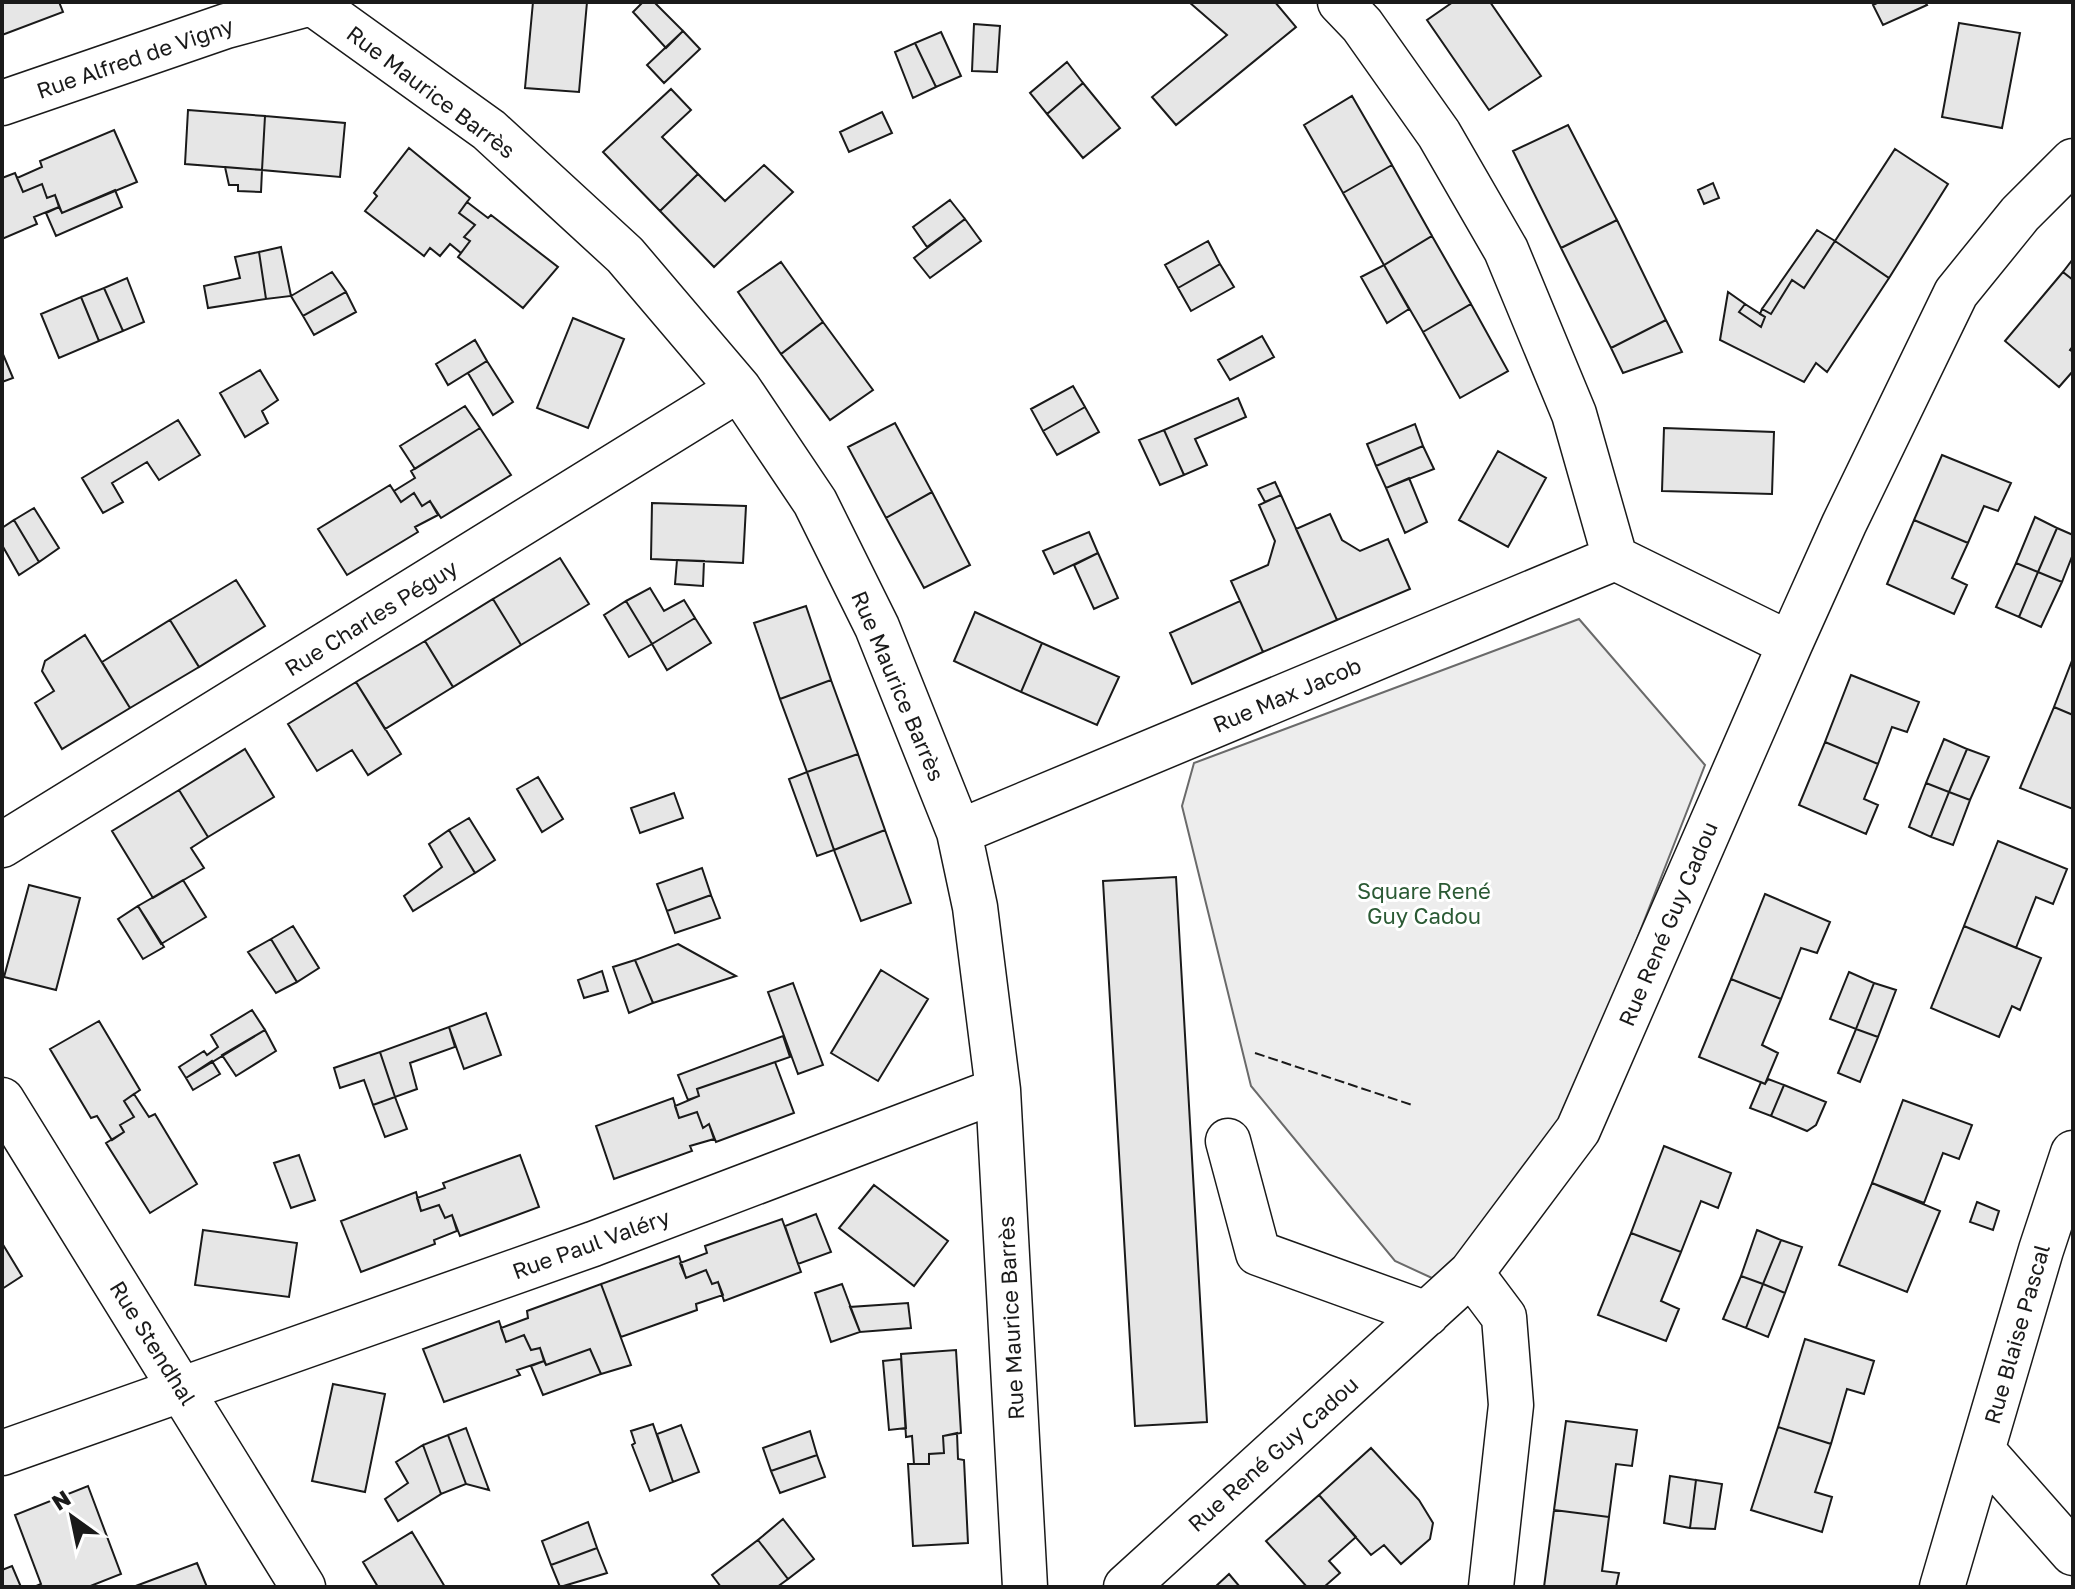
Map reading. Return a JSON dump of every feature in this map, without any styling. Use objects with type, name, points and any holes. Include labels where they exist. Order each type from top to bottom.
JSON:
[{"type":"street","name":"Rue Alfred de Vigny","points":[[2,103],[226,26],[313,2]]},
{"type":"street","name":"Rue Maurice Barrès","points":[[313,2],[489,130],[625,255],[739,389],[815,502],[870,613],[959,832],[975,907],[998,1090],[1025,1587]]},
{"type":"street","points":[[1340,2],[1362,25],[1439,134],[1506,250],[1574,414],[1615,558],[1790,644]]},
{"type":"street","name":"Rue René Guy Cadou","points":[[1126,1587],[1471,1273],[1578,1130],[1844,524],[1956,293],[2020,214],[2073,161]]},
{"type":"street","name":"Rue Charles Péguy","points":[[2,845],[739,389]]},
{"type":"street","name":"Rue Max Jacob","points":[[959,832],[1615,558]]},
{"type":"street","name":"Rue Paul Valéry","points":[[2,1453],[593,1244],[998,1090]]},
{"type":"street","name":"Rue Stendhal","points":[[2,1100],[303,1587]]},
{"type":"street","points":[[1228,1141],[1258,1253],[1427,1314]]},
{"type":"street","name":"Rue Blaise Pascal","points":[[1942,1587],[1983,1451],[2057,1258],[2071,1164]]},
{"type":"street","points":[[1471,1273],[1504,1317],[1511,1405],[1491,1587]]},
{"type":"street","name":"Rue Blaise Pascal","points":[[1983,1451],[2073,1553]]},
{"type":"green space","name":"Square René Guy Cadou","points":[[1579,619],[1705,765],[1544,1177],[1432,1278],[1395,1261],[1251,1086],[1182,806],[1194,763]]},
{"type":"building","points":[[2,2],[59,2],[63,12],[2,35]]},
{"type":"building","points":[[533,2],[587,2],[579,92],[525,88]]},
{"type":"building","points":[[643,2],[654,2],[683,31],[666,48],[633,12]]},
{"type":"building","points":[[1189,2],[1275,2],[1296,27],[1176,125],[1152,97],[1227,35]]},
{"type":"building","points":[[1453,2],[1490,2],[1541,76],[1489,110],[1427,20]]},
{"type":"building","points":[[1879,2],[1925,2],[1927,5],[1883,25],[1873,5]]},
{"type":"building","points":[[1959,23],[2020,33],[2002,128],[1942,117]]},
{"type":"building","points":[[974,24],[1000,26],[997,72],[972,71]]},
{"type":"building","points":[[683,31],[700,49],[664,83],[647,65]]},
{"type":"building","points":[[941,32],[961,76],[936,87],[915,43]]},
{"type":"building","points":[[915,43],[936,87],[913,98],[895,52]]},
{"type":"building","points":[[1067,62],[1083,83],[1047,114],[1030,93]]},
{"type":"building","points":[[1083,83],[1120,128],[1083,158],[1047,114]]},
{"type":"building","points":[[671,89],[691,110],[662,137],[698,174],[660,211],[603,152]]},
{"type":"building","points":[[1352,96],[1392,165],[1343,193],[1304,125]]},
{"type":"building","points":[[188,110],[265,116],[262,170],[185,164]]},
{"type":"building","points":[[882,112],[892,133],[849,152],[840,132]]},
{"type":"building","points":[[265,116],[345,123],[340,177],[262,170]]},
{"type":"building","points":[[1568,125],[1617,220],[1561,248],[1513,151]]},
{"type":"building","points":[[114,130],[137,182],[62,213],[55,195],[47,198],[42,184],[23,192],[17,178],[42,167],[40,161]]},
{"type":"building","points":[[409,148],[470,198],[459,213],[475,225],[464,237],[470,241],[461,253],[450,244],[440,256],[430,248],[424,256],[365,211],[377,196],[374,193]]},
{"type":"building","points":[[1895,149],[1948,184],[1889,278],[1835,241]]},
{"type":"building","points":[[764,165],[793,192],[714,267],[660,211],[698,174],[725,201]]},
{"type":"building","points":[[1392,165],[1432,236],[1384,265],[1343,193]]},
{"type":"building","points":[[225,167],[262,170],[261,192],[238,191],[238,185],[229,185]]},
{"type":"building","points":[[15,173],[23,192],[42,184],[47,198],[55,195],[59,207],[34,217],[37,224],[2,239],[2,178]]},
{"type":"building","points":[[1713,183],[1719,198],[1704,204],[1698,190]]},
{"type":"building","points":[[115,190],[122,207],[56,236],[46,213],[59,207],[62,213]]},
{"type":"building","points":[[950,200],[965,219],[927,247],[913,227]]},
{"type":"building","points":[[467,202],[488,218],[491,215],[558,267],[523,308],[458,257],[470,241],[464,237],[475,225],[459,213]]},
{"type":"building","points":[[965,219],[981,241],[930,278],[914,258]]},
{"type":"building","points":[[1617,220],[1666,320],[1611,348],[1561,248]]},
{"type":"building","points":[[1817,230],[1835,241],[1804,288],[1792,280],[1771,314],[1762,309]]},
{"type":"building","points":[[1432,236],[1471,304],[1423,332],[1384,265]]},
{"type":"building","points":[[1208,241],[1220,264],[1178,288],[1165,265]]},
{"type":"building","points":[[1835,241],[1889,278],[1827,372],[1816,363],[1804,382],[1720,340],[1728,292],[1745,304],[1739,312],[1761,327],[1765,317],[1760,314],[1762,309],[1771,314],[1792,280],[1804,288]]},
{"type":"building","points":[[281,247],[291,296],[266,299],[259,252]]},
{"type":"building","points":[[259,252],[266,299],[208,308],[204,286],[240,278],[235,257]]},
{"type":"building","points":[[2073,259],[2073,280],[2063,272]]},
{"type":"building","points":[[781,262],[823,322],[781,354],[738,292]]},
{"type":"building","points":[[1220,264],[1234,287],[1191,311],[1178,288]]},
{"type":"building","points":[[1384,265],[1409,309],[1387,323],[1361,277]]},
{"type":"building","points":[[332,272],[346,292],[303,316],[291,296]]},
{"type":"building","points":[[2063,272],[2073,280],[2073,346],[2070,350],[2073,352],[2073,371],[2059,387],[2005,341]]},
{"type":"building","points":[[127,278],[144,322],[123,331],[104,288]]},
{"type":"building","points":[[104,288],[123,331],[99,341],[81,297]]},
{"type":"building","points":[[346,292],[356,312],[314,335],[303,316]]},
{"type":"building","points":[[81,297],[99,341],[59,358],[41,314]]},
{"type":"building","points":[[1471,304],[1508,371],[1460,398],[1423,332]]},
{"type":"building","points":[[1745,304],[1765,317],[1761,327],[1739,312]]},
{"type":"building","points":[[573,318],[624,339],[588,428],[537,408]]},
{"type":"building","points":[[1666,320],[1682,352],[1623,373],[1611,348]]},
{"type":"building","points":[[823,322],[873,390],[830,420],[781,354]]},
{"type":"building","points":[[1262,336],[1274,357],[1230,380],[1218,360]]},
{"type":"building","points":[[475,340],[487,361],[448,385],[436,364]]},
{"type":"building","points":[[2,352],[13,378],[2,382]]},
{"type":"building","points":[[487,361],[513,402],[493,415],[468,373]]},
{"type":"building","points":[[260,370],[278,400],[262,411],[268,423],[245,437],[220,393]]},
{"type":"building","points":[[1073,386],[1085,407],[1043,431],[1031,409]]},
{"type":"building","points":[[1238,398],[1246,417],[1195,439],[1207,465],[1184,475],[1164,430]]},
{"type":"building","points":[[465,406],[480,428],[415,469],[400,446]]},
{"type":"building","points":[[1085,407],[1099,432],[1057,455],[1043,431]]},
{"type":"building","points":[[178,420],[200,455],[159,480],[147,462],[112,483],[123,502],[103,513],[82,478]]},
{"type":"building","points":[[895,423],[932,492],[886,518],[848,447]]},
{"type":"building","points":[[1415,424],[1423,446],[1376,466],[1367,444]]},
{"type":"building","points":[[480,428],[511,475],[441,518],[430,501],[422,506],[414,493],[401,502],[394,491],[415,478],[411,471]]},
{"type":"building","points":[[1664,428],[1774,432],[1772,494],[1662,491]]},
{"type":"building","points":[[1164,430],[1184,475],[1160,485],[1139,440]]},
{"type":"building","points":[[1423,446],[1434,469],[1386,488],[1376,466]]},
{"type":"building","points":[[1498,451],[1546,478],[1508,547],[1459,520]]},
{"type":"building","points":[[1942,455],[2011,483],[1998,511],[1984,506],[1968,543],[1914,520]]},
{"type":"building","points":[[1409,478],[1427,522],[1405,533],[1386,488]]},
{"type":"building","points":[[1275,482],[1281,495],[1265,502],[1258,489]]},
{"type":"building","points":[[390,485],[401,502],[414,493],[422,506],[430,501],[438,515],[415,527],[418,532],[347,575],[318,529]]},
{"type":"building","points":[[932,492],[970,565],[924,588],[886,518]]},
{"type":"building","points":[[1281,495],[1337,620],[1263,652],[1231,581],[1268,565],[1275,541],[1259,505]]},
{"type":"building","points":[[652,503],[746,506],[743,563],[651,559]]},
{"type":"building","points":[[34,508],[59,548],[39,562],[14,520]]},
{"type":"building","points":[[1330,514],[1342,540],[1360,551],[1388,539],[1410,589],[1337,620],[1296,529]]},
{"type":"building","points":[[2035,517],[2057,528],[2038,572],[2016,563]]},
{"type":"building","points":[[14,520],[39,562],[19,575],[2,545],[2,528]]},
{"type":"building","points":[[1914,520],[1968,543],[1952,578],[1967,585],[1954,614],[1887,584]]},
{"type":"building","points":[[2057,528],[2073,535],[2073,554],[2062,582],[2038,572]]},
{"type":"building","points":[[1089,532],[1098,553],[1054,574],[1043,551]]},
{"type":"building","points":[[1098,553],[1118,598],[1094,609],[1074,565]]},
{"type":"building","points":[[560,558],[589,604],[521,645],[493,599]]},
{"type":"building","points":[[677,560],[704,561],[703,586],[675,584]]},
{"type":"building","points":[[2016,563],[2038,572],[2019,617],[1996,607]]},
{"type":"building","points":[[2038,572],[2062,582],[2041,627],[2019,617]]},
{"type":"building","points":[[236,580],[265,626],[199,667],[170,620]]},
{"type":"building","points":[[650,588],[664,611],[684,600],[695,618],[652,644],[626,601]]},
{"type":"building","points":[[493,599],[521,645],[453,687],[425,641]]},
{"type":"building","points":[[626,601],[652,644],[629,657],[604,615]]},
{"type":"building","points":[[1240,601],[1263,652],[1192,684],[1170,633]]},
{"type":"building","points":[[806,606],[831,680],[780,699],[754,623]]},
{"type":"building","points":[[975,612],[1042,643],[1021,692],[954,661]]},
{"type":"building","points":[[695,618],[711,643],[667,670],[652,644]]},
{"type":"building","points":[[170,620],[199,667],[130,708],[102,662]]},
{"type":"building","points":[[85,635],[130,708],[62,749],[35,703],[54,691],[42,671],[45,661]]},
{"type":"building","points":[[425,641],[453,687],[385,729],[356,682]]},
{"type":"building","points":[[1042,643],[1119,677],[1097,725],[1021,692]]},
{"type":"building","points":[[2073,658],[2073,715],[2054,707]]},
{"type":"building","points":[[1851,675],[1919,702],[1907,732],[1892,727],[1878,764],[1825,742]]},
{"type":"building","points":[[831,680],[858,754],[807,772],[780,699]]},
{"type":"building","points":[[356,682],[401,754],[368,775],[352,750],[317,771],[288,724]]},
{"type":"building","points":[[2054,707],[2073,715],[2073,809],[2020,788]]},
{"type":"building","points":[[1944,739],[1967,749],[1949,792],[1926,783]]},
{"type":"building","points":[[1825,742],[1878,764],[1864,799],[1878,805],[1866,834],[1799,805]]},
{"type":"building","points":[[245,749],[274,797],[208,837],[179,790]]},
{"type":"building","points":[[1967,749],[1989,757],[1970,800],[1949,792]]},
{"type":"building","points":[[858,754],[885,830],[834,850],[807,772]]},
{"type":"building","points":[[807,772],[834,850],[817,856],[789,779]]},
{"type":"building","points":[[538,777],[563,819],[542,832],[517,789]]},
{"type":"building","points":[[1926,783],[1949,792],[1931,837],[1909,827]]},
{"type":"building","points":[[179,790],[208,837],[191,848],[204,868],[153,898],[112,831]]},
{"type":"building","points":[[1949,792],[1970,800],[1953,845],[1931,837]]},
{"type":"building","points":[[674,793],[683,818],[640,833],[631,808]]},
{"type":"building","points":[[469,818],[495,860],[475,873],[449,830]]},
{"type":"building","points":[[449,830],[475,873],[413,911],[404,896],[442,867],[429,844]]},
{"type":"building","points":[[885,830],[911,903],[861,921],[834,850]]},
{"type":"building","points":[[1998,841],[2067,869],[2053,904],[2036,897],[2016,948],[1964,926]]},
{"type":"building","points":[[702,868],[711,895],[667,911],[657,884]]},
{"type":"building","points":[[1176,877],[1207,1422],[1135,1426],[1103,881]]},
{"type":"building","points":[[183,880],[206,917],[161,944],[138,906]]},
{"type":"building","points":[[29,885],[80,898],[56,990],[4,977]]},
{"type":"building","points":[[1765,894],[1830,922],[1817,953],[1801,948],[1781,999],[1731,979]]},
{"type":"building","points":[[711,895],[720,918],[675,933],[667,911]]},
{"type":"building","points":[[138,906],[164,947],[143,959],[118,919]]},
{"type":"building","points":[[293,926],[319,968],[297,982],[271,939]]},
{"type":"building","points":[[1964,926],[2041,958],[2020,1010],[2012,1006],[1999,1037],[1931,1008]]},
{"type":"building","points":[[271,939],[297,982],[276,993],[248,952]]},
{"type":"building","points":[[678,944],[736,976],[653,1003],[635,960]]},
{"type":"building","points":[[635,960],[653,1003],[629,1013],[613,967]]},
{"type":"building","points":[[881,970],[928,999],[878,1081],[831,1053]]},
{"type":"building","points":[[602,971],[608,991],[584,998],[578,980]]},
{"type":"building","points":[[1849,972],[1874,983],[1856,1029],[1830,1019]]},
{"type":"building","points":[[1731,979],[1781,999],[1762,1045],[1778,1053],[1765,1084],[1699,1057]]},
{"type":"building","points":[[793,983],[823,1065],[798,1074],[768,992]]},
{"type":"building","points":[[1874,983],[1896,990],[1878,1037],[1856,1029]]},
{"type":"building","points":[[252,1010],[265,1030],[186,1078],[179,1067],[204,1051],[207,1055],[218,1047],[211,1035]]},
{"type":"building","points":[[486,1013],[501,1055],[464,1069],[449,1027]]},
{"type":"building","points":[[99,1021],[140,1090],[124,1101],[134,1117],[120,1125],[124,1132],[112,1140],[97,1116],[91,1118],[50,1049]]},
{"type":"building","points":[[449,1027],[455,1047],[410,1063],[417,1089],[395,1097],[380,1052]]},
{"type":"building","points":[[1856,1029],[1878,1037],[1860,1082],[1838,1073]]},
{"type":"building","points":[[265,1030],[276,1051],[236,1076],[222,1055]]},
{"type":"building","points":[[783,1036],[790,1057],[697,1089],[699,1096],[688,1100],[678,1075]]},
{"type":"building","points":[[380,1052],[395,1097],[373,1105],[364,1080],[340,1088],[334,1068]]},
{"type":"building","points":[[212,1061],[220,1074],[193,1090],[186,1078]]},
{"type":"building","points":[[775,1062],[794,1113],[716,1142],[709,1124],[703,1128],[697,1112],[679,1118],[675,1106],[699,1096],[697,1089]]},
{"type":"building","points":[[1768,1079],[1784,1085],[1771,1116],[1750,1108],[1761,1082],[1765,1084]]},
{"type":"building","points":[[1784,1085],[1826,1102],[1816,1125],[1807,1131],[1771,1116]]},
{"type":"building","points":[[134,1094],[149,1117],[155,1114],[197,1184],[150,1213],[106,1143],[124,1132],[120,1125],[134,1117],[124,1101]]},
{"type":"building","points":[[395,1097],[407,1129],[385,1137],[373,1105]]},
{"type":"building","points":[[673,1098],[679,1118],[697,1112],[703,1128],[709,1124],[714,1139],[690,1146],[692,1151],[614,1179],[596,1126]]},
{"type":"building","points":[[1903,1100],[1972,1125],[1959,1159],[1943,1153],[1924,1203],[1872,1183]]},
{"type":"building","points":[[1664,1146],[1731,1173],[1718,1208],[1701,1201],[1681,1252],[1631,1233]]},
{"type":"building","points":[[299,1155],[315,1200],[291,1208],[274,1163]]},
{"type":"building","points":[[520,1155],[539,1207],[460,1236],[452,1215],[445,1218],[439,1205],[421,1211],[417,1198],[445,1188],[443,1183]]},
{"type":"building","points":[[1872,1183],[1940,1211],[1907,1292],[1839,1265]]},
{"type":"building","points":[[874,1185],[948,1241],[914,1286],[839,1228]]},
{"type":"building","points":[[416,1192],[421,1211],[439,1205],[445,1218],[452,1215],[457,1231],[434,1240],[435,1244],[361,1272],[341,1221]]},
{"type":"building","points":[[1977,1202],[1999,1211],[1993,1230],[1970,1222]]},
{"type":"building","points":[[816,1214],[831,1252],[798,1264],[785,1226]]},
{"type":"building","points":[[782,1219],[801,1272],[724,1301],[718,1282],[712,1284],[706,1270],[686,1278],[680,1263],[707,1253],[705,1246]]},
{"type":"building","points":[[203,1230],[297,1243],[289,1297],[195,1285]]},
{"type":"building","points":[[1757,1230],[1781,1240],[1763,1284],[1741,1276]]},
{"type":"building","points":[[1631,1233],[1681,1252],[1661,1301],[1679,1309],[1666,1341],[1598,1315]]},
{"type":"building","points":[[1781,1240],[1802,1247],[1785,1293],[1763,1284]]},
{"type":"building","points":[[2,1243],[22,1276],[2,1289]]},
{"type":"building","points":[[679,1256],[686,1278],[706,1270],[712,1284],[718,1282],[723,1295],[696,1304],[697,1310],[621,1337],[601,1284]]},
{"type":"building","points":[[1741,1276],[1763,1284],[1746,1328],[1723,1319]]},
{"type":"building","points":[[601,1284],[631,1365],[601,1374],[590,1349],[546,1365],[540,1348],[531,1350],[524,1335],[506,1342],[501,1328],[528,1318],[527,1311]]},
{"type":"building","points":[[842,1284],[860,1332],[831,1342],[815,1293]]},
{"type":"building","points":[[1763,1284],[1785,1293],[1768,1337],[1746,1328]]},
{"type":"building","points":[[908,1303],[911,1328],[860,1332],[850,1307]]},
{"type":"building","points":[[499,1321],[506,1342],[524,1335],[531,1350],[540,1348],[544,1361],[517,1370],[520,1375],[444,1402],[423,1349]]},
{"type":"building","points":[[1805,1339],[1874,1361],[1864,1394],[1847,1389],[1831,1444],[1778,1427]]},
{"type":"building","points":[[590,1349],[601,1374],[543,1395],[531,1366],[544,1361],[546,1365]]},
{"type":"building","points":[[956,1350],[961,1433],[943,1436],[944,1453],[929,1454],[929,1464],[914,1464],[912,1436],[906,1437],[901,1354]]},
{"type":"building","points":[[901,1359],[906,1428],[889,1430],[883,1361]]},
{"type":"building","points":[[333,1384],[385,1394],[365,1492],[312,1481]]},
{"type":"building","points":[[1566,1421],[1637,1430],[1632,1466],[1616,1464],[1609,1517],[1554,1510]]},
{"type":"building","points":[[653,1424],[673,1482],[650,1491],[632,1445],[635,1443],[631,1431]]},
{"type":"building","points":[[681,1425],[699,1472],[673,1482],[657,1434]]},
{"type":"building","points":[[1778,1427],[1831,1444],[1815,1492],[1832,1497],[1822,1532],[1751,1510]]},
{"type":"building","points":[[466,1428],[489,1490],[466,1484],[448,1435]]},
{"type":"building","points":[[810,1431],[817,1455],[771,1471],[763,1448]]},
{"type":"building","points":[[957,1433],[958,1459],[964,1460],[968,1543],[913,1546],[908,1464],[929,1464],[929,1454],[944,1453],[943,1436]]},
{"type":"building","points":[[448,1435],[466,1484],[441,1494],[423,1445]]},
{"type":"building","points":[[423,1445],[441,1494],[398,1521],[385,1499],[408,1483],[396,1462]]},
{"type":"building","points":[[1371,1448],[1419,1500],[1433,1523],[1430,1539],[1401,1564],[1384,1545],[1371,1555],[1319,1495]]},
{"type":"building","points":[[817,1455],[825,1477],[780,1493],[771,1471]]},
{"type":"building","points":[[1670,1476],[1696,1480],[1690,1528],[1664,1523]]},
{"type":"building","points":[[1696,1480],[1722,1484],[1715,1529],[1690,1528]]},
{"type":"building","points":[[88,1486],[121,1574],[88,1587],[34,1587],[41,1584],[15,1515]]},
{"type":"building","points":[[1319,1495],[1356,1537],[1329,1561],[1340,1573],[1324,1587],[1307,1587],[1266,1541]]},
{"type":"building","points":[[1554,1510],[1609,1517],[1602,1571],[1619,1573],[1616,1587],[1544,1587]]},
{"type":"building","points":[[783,1519],[814,1559],[788,1579],[758,1540]]},
{"type":"building","points":[[588,1522],[597,1548],[551,1565],[542,1541]]},
{"type":"building","points":[[412,1532],[445,1587],[378,1587],[363,1562]]},
{"type":"building","points":[[758,1540],[788,1579],[777,1587],[721,1587],[712,1575]]},
{"type":"building","points":[[597,1548],[607,1573],[560,1587],[551,1565]]},
{"type":"building","points":[[197,1563],[207,1587],[133,1587]]},
{"type":"building","points":[[12,1566],[21,1587],[2,1587],[2,1570]]},
{"type":"building","points":[[1229,1574],[1240,1587],[1215,1587]]},
{"type":"fence","points":[[1255,1053],[1412,1105]]}]
